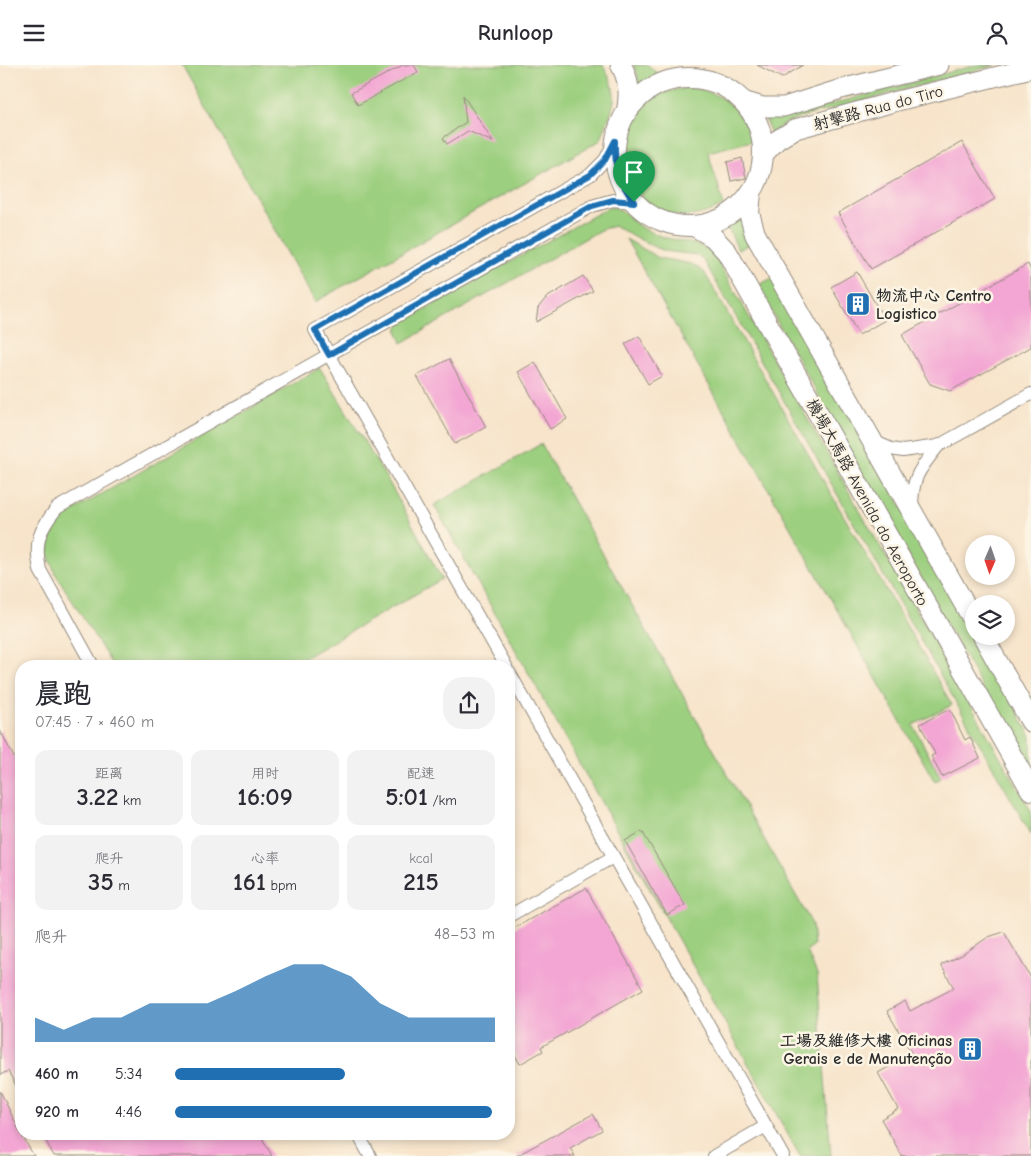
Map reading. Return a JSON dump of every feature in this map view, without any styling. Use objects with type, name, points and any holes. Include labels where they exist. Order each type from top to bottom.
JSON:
[{"type":"main road","points":[[621,65],[629,89],[627,110]]},
{"type":"main road","points":[[663,65],[676,74],[706,80],[726,87],[743,101],[754,117],[762,135],[763,155],[760,175],[751,193],[736,209],[716,221],[694,226],[677,225],[646,213],[624,189],[618,174],[615,158],[615,141],[619,125],[627,110],[638,97],[652,87],[668,80],[685,77]]},
{"type":"main road","name":"機場大馬路 Avenida do Aeroporto","points":[[751,193],[749,213],[754,234],[965,605]]},
{"type":"main road","name":"機場大馬路 Avenida do Aeroporto","points":[[694,226],[713,237],[727,252],[1031,790]]},
{"type":"main road","points":[[987,645],[1031,722]]},
{"type":"street","name":"射擊路 Rua do Tiro","points":[[743,101],[763,107],[784,107],[841,89],[939,65]]},
{"type":"street","name":"射擊路 Rua do Tiro","points":[[763,155],[777,140],[796,129],[897,101],[1031,68]]},
{"type":"street","points":[[503,660],[315,330],[590,175],[605,160],[615,141]]},
{"type":"street","points":[[90,660],[40,570],[37,554],[38,537],[45,523],[57,508],[592,206],[613,200],[634,202]]},
{"type":"street","points":[[871,439],[891,449],[903,451],[938,446],[1031,394]]},
{"type":"street","points":[[912,512],[912,489],[919,469],[938,446]]},
{"type":"street","points":[[515,683],[783,1156]]},
{"type":"street","points":[[515,913],[613,857]]},
{"type":"street","points":[[714,1156],[766,1126]]},
{"type":"street","points":[[361,1140],[370,1156]]},
{"type":"green space","points":[[182,65],[603,65],[613,87],[614,103],[601,140],[315,302]]},
{"type":"green space","points":[[633,65],[648,65],[658,74],[639,84]]},
{"type":"green space","points":[[976,65],[996,65],[805,116],[783,124],[771,134],[765,119],[789,116]]},
{"type":"green space","points":[[693,88],[714,94],[731,105],[744,121],[752,141],[708,152],[724,205],[689,216],[660,210],[639,193],[627,168],[626,141],[635,115],[657,96]]},
{"type":"green space","points":[[610,207],[624,212],[643,229],[661,236],[700,246],[714,255],[1031,811],[1031,834],[703,259],[697,255],[665,251],[615,226],[602,229],[402,343],[398,327],[402,322]]},
{"type":"green space","points":[[745,215],[754,242],[738,250],[729,230],[722,226]]},
{"type":"green space","points":[[626,239],[659,258],[692,264],[704,272],[952,705],[913,725],[941,778],[935,782]]},
{"type":"green space","points":[[772,278],[965,619],[965,645],[980,645],[1031,736],[1031,774],[757,286]]},
{"type":"green space","points":[[320,368],[390,484],[442,579],[300,660],[109,660],[55,573],[48,554],[52,533],[64,516]]},
{"type":"green space","points":[[541,444],[812,924],[814,945],[807,951],[817,975],[831,1156],[800,1156],[434,505]]},
{"type":"building","points":[[403,65],[414,65],[418,72],[358,105],[351,93]]},
{"type":"building","points":[[757,65],[803,65],[782,78]]},
{"type":"building","points":[[463,95],[493,142],[468,131],[447,144],[443,138],[466,122]]},
{"type":"building","points":[[962,142],[995,199],[871,269],[838,213]]},
{"type":"building","points":[[742,158],[746,178],[731,181],[727,162]]},
{"type":"building","points":[[1028,264],[1031,271],[1031,347],[950,391],[930,384],[902,335]]},
{"type":"building","name":"物流中心 Centro Logistico","points":[[857,272],[885,320],[859,335],[831,287]]},
{"type":"building","points":[[583,276],[593,291],[536,322],[538,308],[546,298]]},
{"type":"building","points":[[639,336],[662,376],[648,384],[625,344]]},
{"type":"building","points":[[449,359],[486,427],[455,444],[417,376]]},
{"type":"building","points":[[535,362],[567,419],[550,429],[518,372]]},
{"type":"building","points":[[950,709],[965,740],[970,737],[980,758],[942,777],[931,756],[935,754],[920,724]]},
{"type":"building","points":[[0,730],[15,759],[15,1084],[8,1071],[0,1075]]},
{"type":"building","points":[[642,831],[685,905],[667,915],[625,841]]},
{"type":"building","points":[[586,888],[643,989],[541,1047],[543,1051],[520,1064],[515,1055],[515,928]]},
{"type":"building","name":"工場及維修大樓 Oficinas Gerais e de Manutenção","points":[[1004,932],[1031,978],[1031,1156],[902,1156],[881,1119],[898,1109],[878,1073],[912,1054],[887,1011],[905,1001],[910,1011],[954,988],[941,965],[962,955],[988,937]]},
{"type":"building","points":[[0,1091],[15,1122],[15,1140],[25,1140],[34,1156],[0,1156]]},
{"type":"building","points":[[593,1114],[602,1130],[570,1148],[575,1156],[516,1156]]},
{"type":"building","points":[[45,1140],[263,1140],[272,1156],[54,1156]]},
{"type":"place","name":"物流中心 Centro Logistico","points":[[858,304]]},
{"type":"place","name":"工場及維修大樓 Oficinas Gerais e de Manutenção","points":[[970,1049]]},
{"type":"route","points":[[615,141],[615,158],[618,174],[624,189],[634,202],[613,200],[592,206],[329,355],[315,330],[590,175],[605,160],[615,141]]}]
